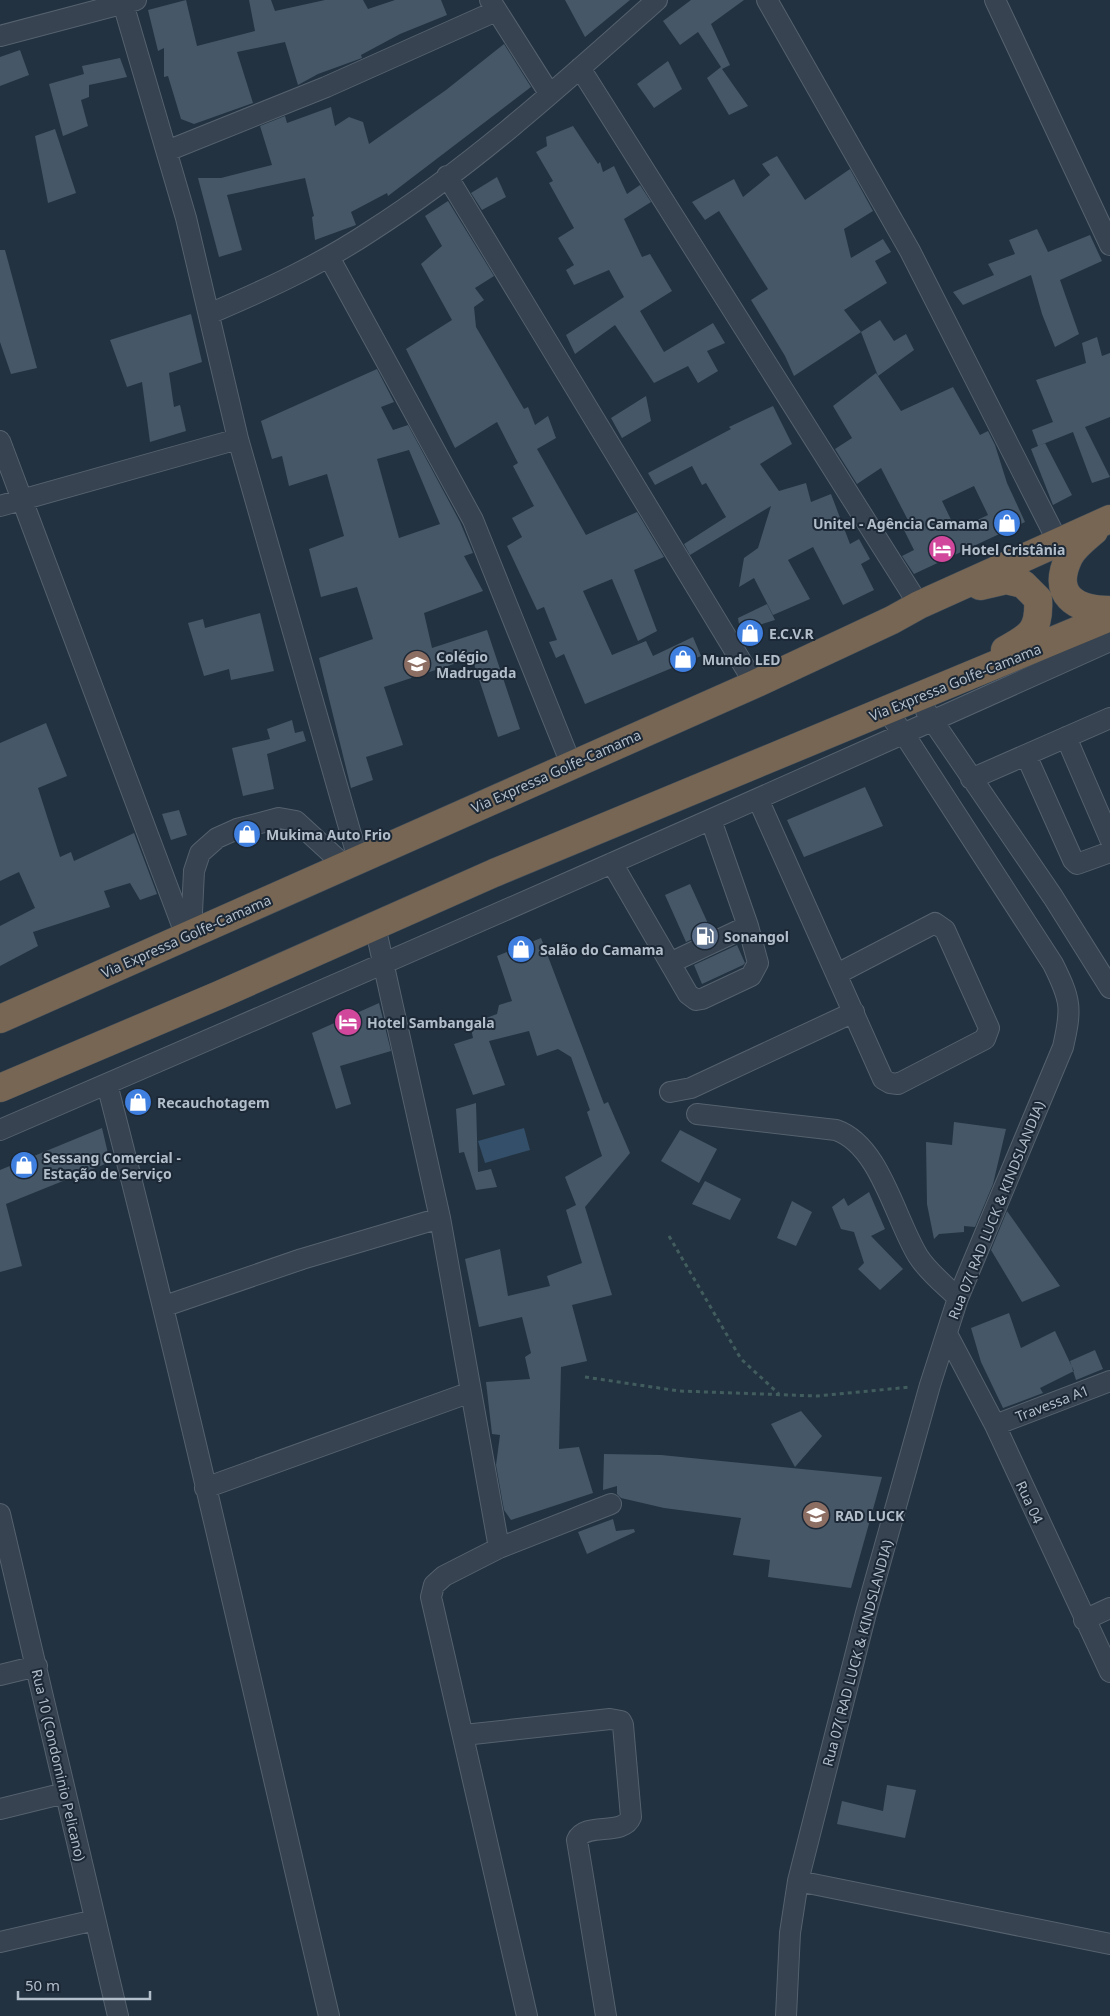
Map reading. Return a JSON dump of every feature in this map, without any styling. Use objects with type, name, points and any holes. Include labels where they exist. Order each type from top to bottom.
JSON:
[{"type":"highway","name":"Via Expressa Golfe-Camama","points":[[0,1019],[571,764],[755,684],[892,620],[919,605],[1107,520]]},
{"type":"highway","points":[[1107,520],[1070,555],[1064,573],[1064,590],[1076,604],[1095,610],[1110,610]]},
{"type":"highway","points":[[892,620],[987,583],[1006,580],[1024,584],[1038,599],[1040,618],[1031,635],[918,697]]},
{"type":"highway","name":"Via Expressa Golfe-Camama","points":[[0,1088],[494,873],[1110,617]]},
{"type":"street","points":[[209,314],[264,291],[329,257],[372,231],[447,176],[580,68],[657,0]]},
{"type":"street","points":[[767,0],[910,251],[1058,542]]},
{"type":"street","points":[[995,0],[1110,245]]},
{"type":"street","points":[[0,36],[127,1],[209,314],[238,439],[351,862]]},
{"type":"street","points":[[167,151],[326,87],[493,6],[549,93]]},
{"type":"street","points":[[580,68],[919,605]]},
{"type":"street","points":[[447,176],[755,684]]},
{"type":"street","points":[[329,257],[473,520],[571,764]]},
{"type":"street","points":[[0,506],[238,439]]},
{"type":"street","points":[[0,441],[188,935]]},
{"type":"street","points":[[0,1130],[385,964],[1110,641]]},
{"type":"street","points":[[918,697],[971,779],[1053,896],[1110,988]]},
{"type":"street","name":"Rua 07( RAD LUCK & KINDSLANDIA)","points":[[786,2016],[790,1934],[798,1881],[866,1613],[930,1385],[958,1298],[1063,1047],[1069,1020],[1070,1003],[1064,985],[1053,964],[904,734],[886,710]]},
{"type":"street","points":[[971,779],[1066,737],[1108,723]]},
{"type":"street","points":[[1066,737],[1110,839]]},
{"type":"street","points":[[1026,755],[1073,860],[1077,864],[1084,864],[1110,852]]},
{"type":"street","points":[[758,799],[836,974],[854,1012],[883,1079],[890,1083],[898,1084],[985,1039],[989,1028],[945,930],[935,923],[836,974]]},
{"type":"street","points":[[188,935],[194,872],[200,853],[217,838],[237,829],[279,818],[296,821],[351,862]]},
{"type":"street","points":[[612,863],[688,994],[696,1000],[751,976],[758,963],[748,926],[711,820]]},
{"type":"street","points":[[375,926],[385,964],[440,1218],[499,1548]]},
{"type":"street","points":[[670,963],[748,926]]},
{"type":"street","points":[[670,1092],[691,1088],[854,1012]]},
{"type":"street","points":[[107,1084],[165,1306],[205,1488],[329,2016]]},
{"type":"street","points":[[697,1114],[836,1130],[848,1134],[873,1163],[922,1262],[958,1298]]},
{"type":"street","points":[[165,1306],[302,1259],[440,1218]]},
{"type":"street","name":"Rua 04","points":[[947,1334],[995,1425],[1084,1620],[1110,1672]]},
{"type":"street","name":"Travessa A1","points":[[995,1425],[1110,1381]]},
{"type":"street","points":[[205,1488],[471,1392]]},
{"type":"street","points":[[527,2016],[431,1597],[432,1590],[444,1576],[499,1548],[611,1504]]},
{"type":"street","name":"Rua 10 (Condominio Pelicano)","points":[[0,1514],[3,1541],[37,1666],[118,2016]]},
{"type":"street","points":[[1084,1620],[1110,1608]]},
{"type":"street","points":[[0,1675],[37,1666]]},
{"type":"street","points":[[464,1735],[610,1719],[621,1721],[623,1725],[631,1817],[629,1821],[622,1825],[583,1833],[577,1840],[606,2016]]},
{"type":"street","points":[[0,1809],[65,1793]]},
{"type":"street","points":[[798,1881],[1110,1944]]},
{"type":"street","points":[[0,1942],[95,1920]]},
{"type":"path","points":[[669,1236],[741,1359],[780,1394]]},
{"type":"path","points":[[585,1377],[678,1391],[817,1396],[930,1385]]},
{"type":"water","points":[[524,1128],[530,1150],[485,1163],[478,1141]]},
{"type":"building","points":[[186,0],[197,46],[255,31],[249,0],[271,0],[275,11],[325,0],[363,0],[368,9],[395,0],[441,0],[447,15],[400,34],[361,55],[362,58],[318,74],[298,85],[285,42],[237,52],[253,103],[194,124],[181,119],[168,76],[164,77],[164,48],[158,51],[148,10]]},
{"type":"building","points":[[565,0],[630,0],[585,37]]},
{"type":"building","points":[[691,0],[744,0],[711,24],[730,65],[722,69],[748,106],[729,115],[707,78],[721,67],[698,32],[680,45],[663,21]]},
{"type":"building","points":[[504,44],[531,87],[388,196],[387,193],[351,212],[356,225],[315,240],[312,217],[314,216],[305,178],[227,195],[242,250],[219,257],[198,178],[221,178],[272,165],[260,126],[285,116],[287,123],[331,107],[335,126],[349,117],[363,122],[369,144],[446,90]]},
{"type":"building","points":[[20,50],[29,75],[0,86],[0,57]]},
{"type":"building","points":[[120,58],[127,77],[89,85],[89,97],[81,100],[88,126],[63,136],[49,84],[84,74],[82,66]]},
{"type":"building","points":[[668,61],[682,89],[654,108],[637,84]]},
{"type":"building","points":[[573,126],[598,164],[600,162],[603,172],[614,166],[627,194],[640,185],[651,202],[624,219],[642,257],[650,254],[672,291],[640,311],[664,352],[713,323],[725,343],[707,351],[718,371],[698,383],[688,366],[654,383],[615,325],[575,354],[566,335],[624,297],[609,270],[574,285],[566,270],[574,265],[558,238],[574,228],[549,183],[553,181],[536,152],[547,146],[546,137]]},
{"type":"building","points":[[55,129],[76,193],[48,203],[35,136]]},
{"type":"building","points":[[777,156],[805,200],[850,169],[873,211],[844,229],[851,258],[883,239],[891,252],[875,261],[887,283],[844,310],[861,332],[794,376],[785,356],[751,300],[768,289],[719,211],[705,220],[692,202],[734,179],[743,197],[770,175],[762,164]]},
{"type":"building","points":[[497,177],[506,197],[482,210],[471,193]]},
{"type":"building","points":[[448,201],[494,276],[475,288],[484,300],[474,307],[476,327],[524,409],[528,407],[535,425],[548,416],[556,438],[537,449],[586,535],[637,512],[664,557],[634,570],[657,631],[638,641],[612,579],[583,591],[612,655],[646,641],[653,656],[693,637],[701,656],[585,704],[564,654],[556,658],[549,642],[557,640],[544,607],[537,610],[507,546],[522,537],[512,518],[534,506],[513,466],[518,463],[497,422],[455,448],[406,349],[452,320],[421,264],[442,246],[425,216]]},
{"type":"building","points":[[1037,229],[1048,252],[1090,235],[1102,261],[1060,280],[1079,334],[1055,347],[1042,314],[1031,275],[963,305],[953,292],[994,275],[988,264],[1015,254],[1009,240]]},
{"type":"building","points":[[0,250],[5,250],[37,368],[11,374],[0,342]]},
{"type":"building","points":[[191,314],[202,362],[169,373],[174,407],[180,405],[186,431],[150,442],[142,382],[127,387],[110,340]]},
{"type":"building","points":[[880,320],[894,341],[906,334],[914,350],[878,376],[861,332]]},
{"type":"building","points":[[1097,337],[1102,356],[1110,353],[1110,417],[1085,427],[1110,477],[1092,483],[1073,432],[1038,446],[1032,430],[1053,422],[1036,380],[1086,363],[1082,343]]},
{"type":"building","points":[[377,369],[394,402],[381,407],[393,430],[408,425],[460,522],[473,553],[464,556],[483,591],[424,613],[432,648],[487,630],[520,729],[498,737],[472,658],[384,687],[403,745],[366,757],[373,780],[351,788],[319,658],[373,639],[357,587],[321,597],[309,549],[344,536],[327,474],[289,486],[282,456],[272,459],[261,421]],"holes":[[[409,450],[440,524],[399,538],[377,459]]]},
{"type":"building","points":[[876,373],[901,411],[953,387],[980,435],[988,431],[995,445],[1007,483],[1025,522],[914,574],[902,556],[914,550],[904,530],[911,526],[881,468],[857,484],[835,449],[852,438],[833,406]],"holes":[[[974,486],[988,515],[956,530],[942,501]]]},
{"type":"building","points":[[646,396],[651,421],[622,438],[611,418]]},
{"type":"building","points":[[773,406],[792,444],[760,464],[779,491],[806,483],[811,502],[831,494],[850,544],[859,539],[870,559],[861,564],[874,590],[843,605],[813,547],[788,560],[810,599],[773,615],[754,578],[739,587],[744,558],[758,548],[771,506],[690,555],[684,544],[726,517],[706,483],[702,485],[692,466],[655,485],[648,473],[731,429],[729,427]]},
{"type":"building","points":[[1045,443],[1072,495],[1053,505],[1031,449]]},
{"type":"building","points":[[767,604],[775,620],[740,631],[738,618]]},
{"type":"building","points":[[260,613],[274,671],[231,680],[229,669],[204,676],[188,623],[203,619],[205,628]]},
{"type":"building","points":[[292,720],[295,733],[303,731],[306,741],[267,754],[274,789],[243,796],[232,748],[270,739],[267,729]]},
{"type":"building","points":[[46,723],[67,776],[38,788],[60,857],[71,852],[74,861],[134,833],[157,894],[140,900],[130,883],[104,891],[110,907],[33,932],[38,946],[0,966],[0,926],[35,908],[19,872],[0,881],[0,743]]},
{"type":"building","points":[[865,787],[883,826],[804,857],[787,820]]},
{"type":"building","points":[[179,810],[187,835],[171,840],[162,814]]},
{"type":"building","points":[[690,884],[711,930],[686,942],[665,895]]},
{"type":"building","points":[[541,938],[604,1104],[608,1102],[630,1153],[585,1207],[612,1295],[572,1305],[587,1361],[561,1367],[559,1449],[579,1447],[593,1493],[511,1520],[504,1510],[496,1465],[500,1435],[492,1434],[486,1382],[530,1379],[525,1357],[531,1353],[522,1317],[479,1327],[465,1259],[500,1249],[508,1296],[550,1286],[547,1276],[582,1263],[566,1210],[576,1205],[565,1177],[602,1156],[587,1112],[590,1110],[571,1057],[558,1049],[537,1056],[529,1031],[489,1041],[505,1085],[473,1095],[454,1044],[473,1038],[470,1024],[497,1014],[499,1005],[512,1001],[497,956]]},
{"type":"building","points":[[737,945],[745,963],[702,984],[694,965]]},
{"type":"building","points":[[379,1003],[391,1051],[340,1066],[351,1104],[336,1109],[312,1033]]},
{"type":"building","points":[[476,1103],[478,1172],[491,1169],[497,1187],[476,1190],[464,1152],[459,1153],[456,1109]]},
{"type":"building","points":[[954,1122],[1006,1129],[993,1184],[975,1227],[964,1226],[964,1232],[939,1234],[934,1239],[927,1204],[926,1142],[952,1145]]},
{"type":"building","points":[[102,1128],[110,1162],[6,1204],[22,1266],[0,1272],[0,1170]]},
{"type":"building","points":[[680,1130],[717,1149],[699,1183],[661,1161]]},
{"type":"building","points":[[705,1181],[741,1199],[730,1220],[692,1204]]},
{"type":"building","points":[[869,1192],[885,1229],[871,1236],[903,1269],[880,1290],[858,1269],[864,1263],[854,1232],[841,1229],[832,1207],[844,1198],[848,1206]]},
{"type":"building","points":[[792,1201],[812,1212],[796,1246],[777,1238]]},
{"type":"building","points":[[1007,1211],[1060,1286],[1022,1302],[991,1250]]},
{"type":"building","points":[[1009,1313],[1021,1348],[1055,1331],[1074,1371],[1040,1388],[1043,1393],[1003,1408],[981,1362],[971,1328]]},
{"type":"building","points":[[1095,1350],[1103,1369],[1076,1380],[1070,1361]]},
{"type":"building","points":[[801,1411],[822,1436],[795,1467],[771,1424]]},
{"type":"building","points":[[604,1454],[661,1455],[882,1477],[851,1588],[768,1577],[770,1560],[733,1555],[741,1518],[664,1508],[621,1498],[617,1494],[617,1486],[603,1490]]},
{"type":"building","points":[[613,1519],[616,1531],[634,1529],[635,1532],[587,1554],[578,1532]]},
{"type":"building","points":[[887,1785],[916,1790],[905,1838],[837,1824],[842,1801],[883,1811]]},
{"type":"place","name":"Unitel - Agência Camama","points":[[1007,523]]},
{"type":"place","name":"Hotel Cristânia","points":[[942,549]]},
{"type":"place","name":"E.C.V.R","points":[[750,633]]},
{"type":"place","name":"Mundo LED","points":[[683,659]]},
{"type":"place","name":"Colégio Madrugada","points":[[417,664]]},
{"type":"place","name":"Mukima Auto Frio","points":[[247,834]]},
{"type":"place","name":"Sonangol","points":[[705,936]]},
{"type":"place","name":"Salão do Camama","points":[[521,949]]},
{"type":"place","name":"Hotel Sambangala","points":[[348,1022]]},
{"type":"place","name":"Recauchotagem","points":[[138,1102]]},
{"type":"place","name":"Sessang Comercial - Estação de Serviço","points":[[24,1165]]},
{"type":"place","name":"RAD LUCK","points":[[816,1515]]}]
